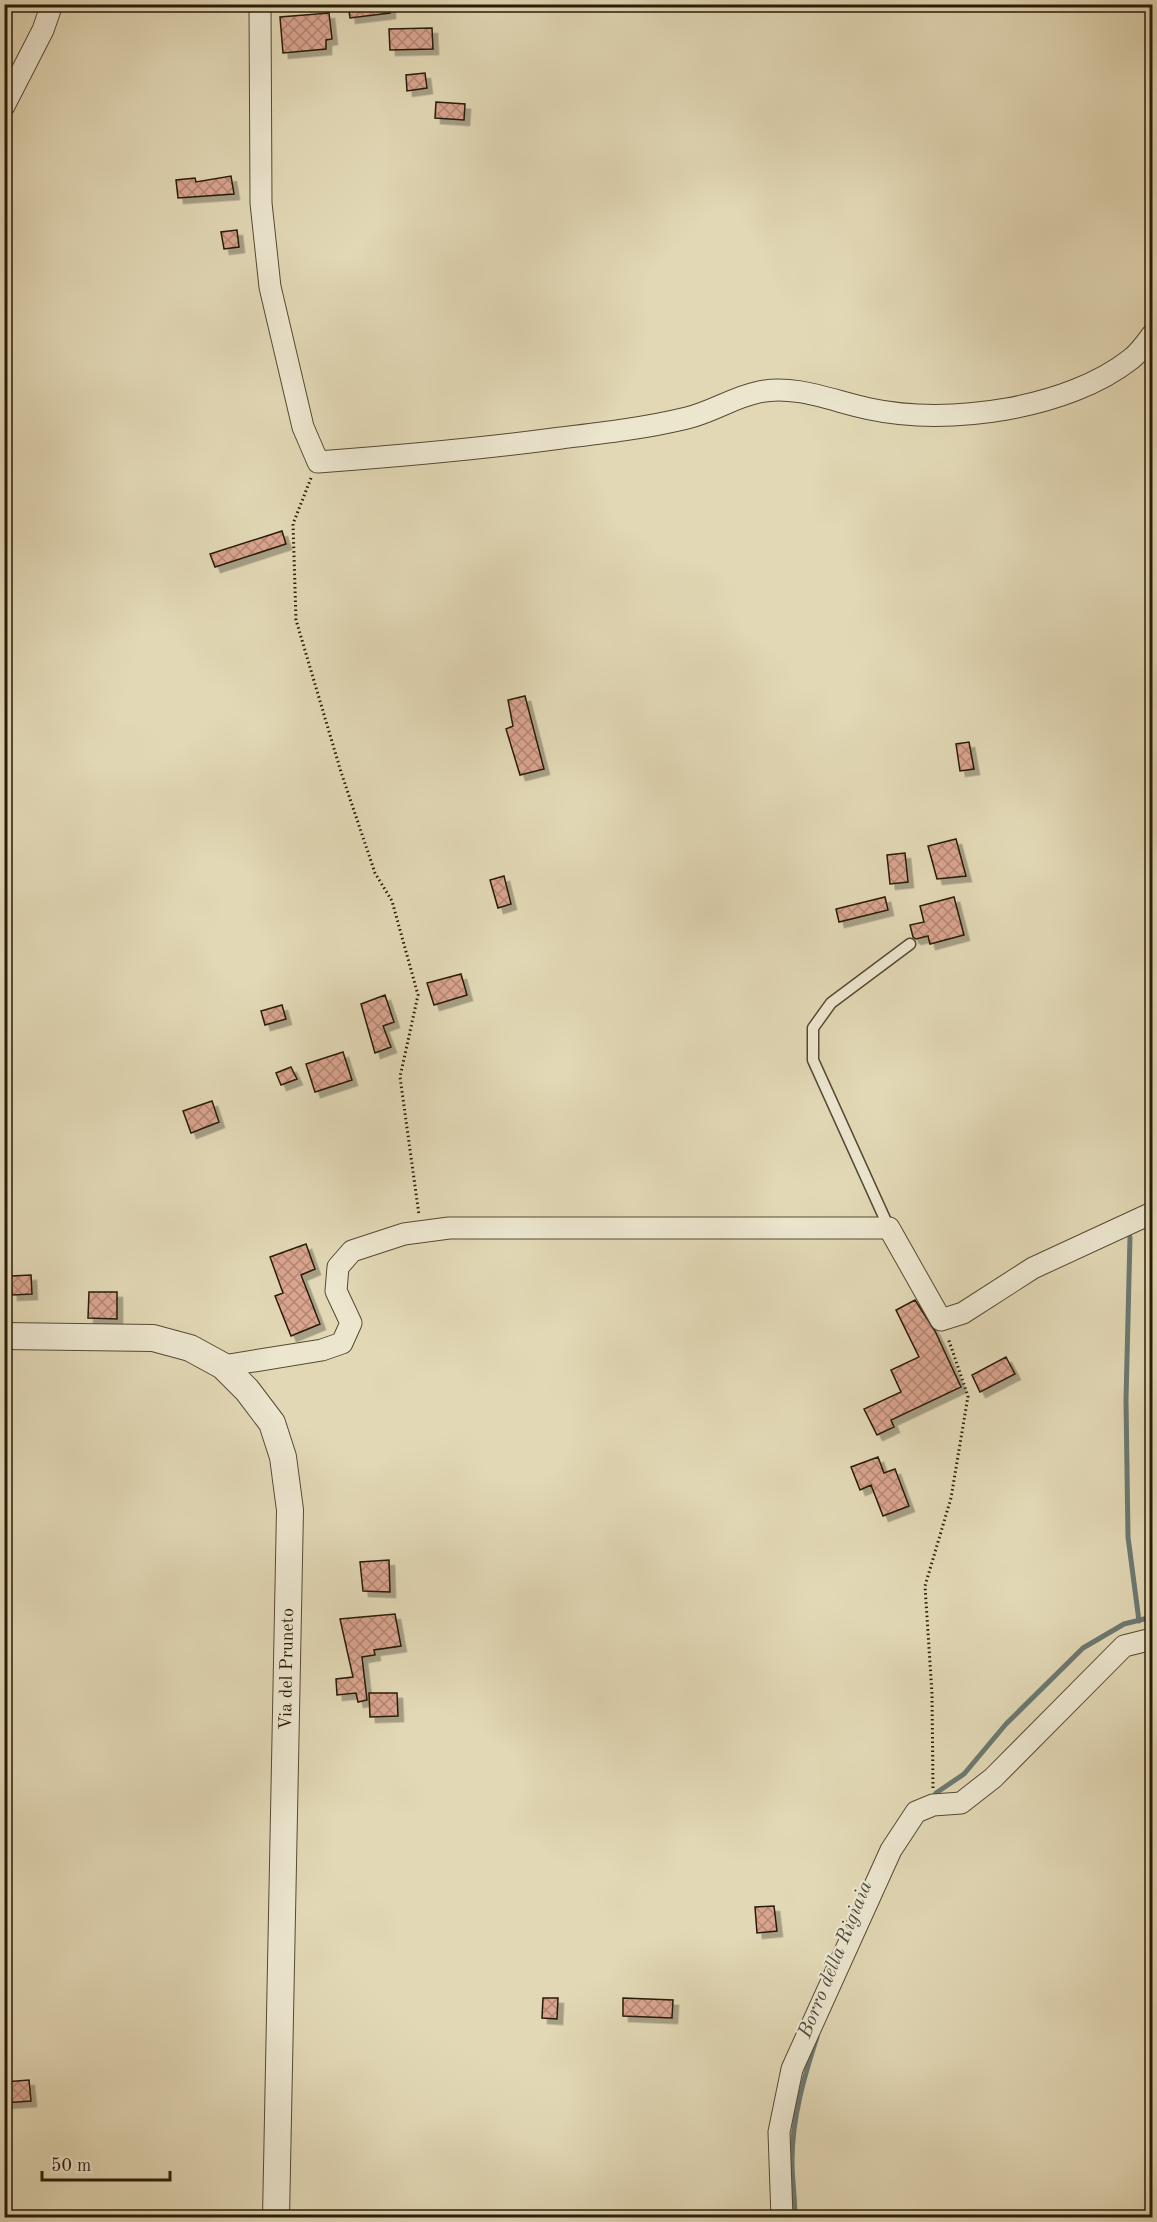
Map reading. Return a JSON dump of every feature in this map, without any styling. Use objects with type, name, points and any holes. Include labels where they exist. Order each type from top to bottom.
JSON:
[{"type":"street","points":[[4,106],[43,30],[52,4]]},
{"type":"street","points":[[260,4],[261,203],[270,287],[303,427],[318,462],[469,450],[619,431],[688,418],[759,392],[791,390],[873,410],[941,415],[1009,408],[1069,393],[1101,378],[1132,358],[1152,335]]},
{"type":"street","points":[[223,1366],[322,1350],[342,1343],[351,1323],[336,1291],[338,1267],[352,1251],[421,1231],[449,1228],[889,1228],[941,1320],[963,1313],[1033,1268],[1152,1213]]},
{"type":"street","name":"Via del Pruneto","points":[[4,1336],[153,1338],[190,1348],[223,1366],[247,1390],[272,1423],[284,1457],[290,1510],[276,2217]]},
{"type":"street","points":[[782,2217],[779,2132],[792,2069],[891,1850],[916,1812],[933,1805],[961,1803],[993,1778],[1124,1646],[1152,1639]]},
{"type":"lane","points":[[889,1228],[813,1060],[813,1028],[831,1002],[910,944]]},
{"type":"path","points":[[318,462],[293,524],[296,620],[341,772],[375,873],[392,901],[418,995],[400,1077],[421,1231]]},
{"type":"path","points":[[933,1805],[932,1694],[925,1586],[951,1498],[968,1395],[941,1320]]},
{"type":"building","points":[[348,4],[390,4],[390,13],[350,18]]},
{"type":"building","points":[[329,13],[332,39],[326,40],[326,49],[283,53],[280,17]]},
{"type":"building","points":[[432,28],[433,49],[390,50],[389,29]]},
{"type":"building","points":[[425,73],[427,88],[407,91],[406,75]]},
{"type":"building","points":[[436,102],[465,104],[464,120],[435,118]]},
{"type":"building","points":[[231,176],[234,194],[178,198],[176,180],[195,178],[196,182]]},
{"type":"building","points":[[237,230],[239,247],[224,249],[221,232]]},
{"type":"building","points":[[282,531],[286,544],[215,567],[210,554]]},
{"type":"building","points":[[525,696],[544,769],[520,775],[506,729],[513,726],[508,700]]},
{"type":"building","points":[[969,742],[974,769],[960,771],[956,744]]},
{"type":"building","points":[[956,839],[966,876],[937,879],[928,846]]},
{"type":"building","points":[[905,853],[908,882],[890,884],[887,855]]},
{"type":"building","points":[[504,876],[511,904],[498,908],[490,880]]},
{"type":"building","points":[[885,897],[888,910],[839,922],[836,909]]},
{"type":"building","points":[[954,897],[964,935],[930,944],[928,936],[916,939],[913,937],[910,925],[924,922],[920,906]]},
{"type":"building","points":[[461,974],[467,995],[434,1005],[427,983]]},
{"type":"building","points":[[385,995],[394,1022],[383,1026],[391,1047],[375,1053],[361,1004]]},
{"type":"building","points":[[282,1005],[286,1019],[265,1025],[261,1011]]},
{"type":"building","points":[[343,1052],[352,1080],[315,1092],[306,1064]]},
{"type":"building","points":[[291,1067],[297,1079],[281,1085],[276,1073]]},
{"type":"building","points":[[212,1101],[219,1122],[191,1133],[183,1111]]},
{"type":"building","points":[[306,1244],[315,1269],[301,1275],[320,1324],[291,1336],[275,1296],[283,1293],[270,1257]]},
{"type":"building","points":[[31,1275],[32,1294],[12,1295],[11,1276]]},
{"type":"building","points":[[89,1292],[117,1292],[117,1319],[88,1318]]},
{"type":"building","points":[[915,1300],[935,1331],[961,1387],[891,1420],[894,1427],[877,1435],[864,1409],[901,1392],[891,1370],[919,1357],[896,1310]]},
{"type":"building","points":[[1006,1357],[1015,1374],[980,1392],[972,1375]]},
{"type":"building","points":[[878,1457],[884,1473],[895,1469],[909,1506],[883,1516],[871,1485],[860,1490],[851,1467]]},
{"type":"building","points":[[389,1560],[390,1592],[363,1591],[360,1562]]},
{"type":"building","points":[[395,1614],[401,1646],[374,1650],[375,1655],[362,1657],[367,1700],[358,1702],[356,1693],[337,1695],[336,1679],[353,1677],[340,1619]]},
{"type":"building","points":[[369,1693],[397,1693],[398,1716],[370,1717]]},
{"type":"building","points":[[774,1906],[777,1931],[757,1933],[755,1907]]},
{"type":"building","points":[[543,1998],[558,1998],[557,2019],[542,2018]]},
{"type":"building","points":[[623,1998],[673,2000],[672,2018],[623,2016]]},
{"type":"building","points":[[29,2080],[31,2101],[4,2103],[4,2082]]},
{"type":"waterway","points":[[1130,1237],[1126,1400],[1128,1537],[1139,1621]]},
{"type":"waterway","name":"Borro della Rigiaia","points":[[932,1800],[936,1793],[964,1774],[1006,1724],[1083,1648],[1124,1624],[1152,1617]]},
{"type":"waterway","name":"Borro della Rigiaia","points":[[795,2218],[792,2161],[794,2129],[803,2082],[817,2037]]}]
